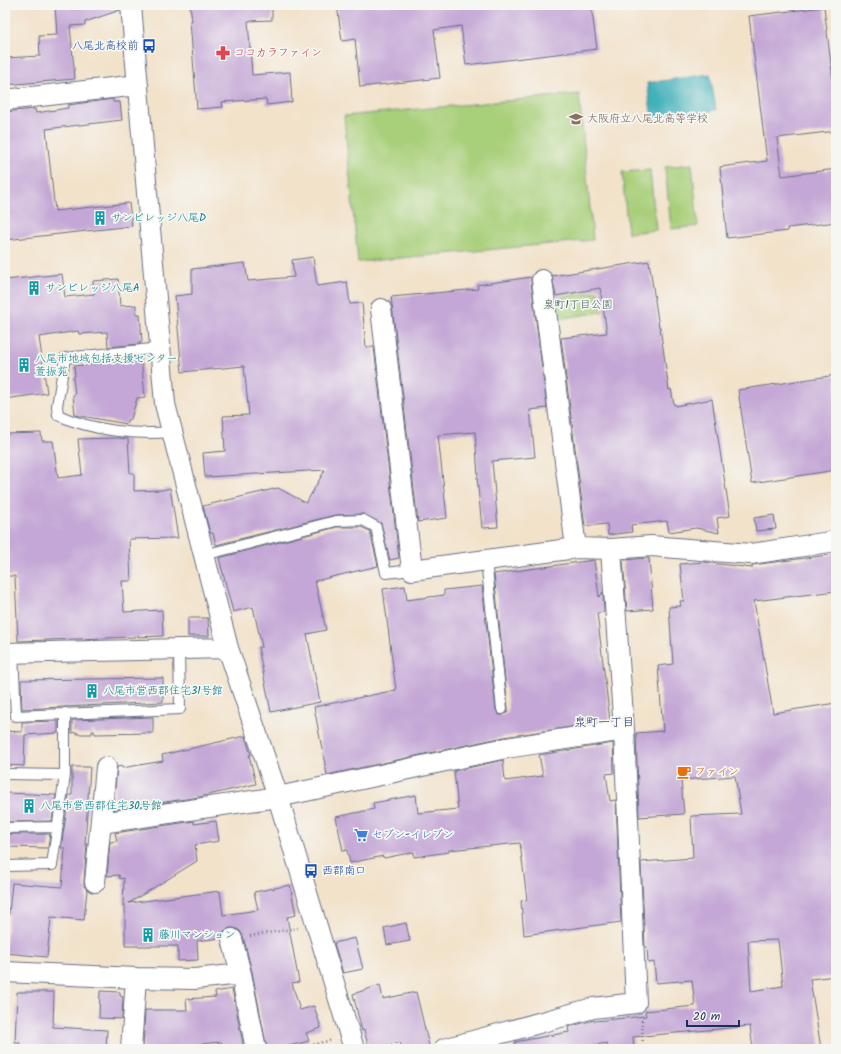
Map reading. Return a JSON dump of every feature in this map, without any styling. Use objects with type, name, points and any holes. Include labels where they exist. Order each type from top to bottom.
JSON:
[{"type":"street","points":[[131,5],[165,404],[228,648],[278,797],[352,1042]]},
{"type":"street","points":[[5,100],[62,101],[138,85]]},
{"type":"street","points":[[542,280],[576,548]]},
{"type":"street","points":[[381,309],[412,570],[576,548],[611,549],[652,546],[751,554],[836,541]]},
{"type":"street","points":[[444,1049],[593,1008],[636,1003],[624,730],[611,549]]},
{"type":"street","points":[[9,653],[228,648]]},
{"type":"street","points":[[100,823],[278,797],[506,748],[624,730]]},
{"type":"street","points":[[95,882],[106,767]]},
{"type":"street","points":[[232,939],[241,974],[256,1049]]},
{"type":"street","points":[[5,972],[195,979],[241,974]]},
{"type":"street","points":[[132,1049],[136,978]]},
{"type":"lane","points":[[160,348],[65,358],[57,406],[58,415],[70,421],[104,429],[150,433],[172,432]]},
{"type":"lane","points":[[204,555],[336,521],[363,520],[376,527],[386,573],[412,570]]},
{"type":"lane","points":[[486,560],[502,709]]},
{"type":"lane","points":[[9,653],[16,716],[180,708],[179,648]]},
{"type":"lane","points":[[5,866],[52,865],[65,775],[65,714]]},
{"type":"lane","points":[[5,774],[65,775]]},
{"type":"lane","points":[[5,828],[58,827]]},
{"type":"path","points":[[232,939],[316,925]]},
{"type":"path","points":[[636,1003],[641,1010],[643,1049]]},
{"type":"path","points":[[294,1049],[352,1042]]},
{"type":"green space","points":[[579,94],[593,240],[358,262],[344,116]]},
{"type":"green space","points":[[692,164],[698,226],[671,229],[665,167]]},
{"type":"green space","points":[[650,170],[656,230],[628,233],[622,172]]},
{"type":"green space","name":"泉町1丁目公園","points":[[598,291],[602,312],[558,319],[555,298]]},
{"type":"water","points":[[710,74],[716,110],[652,119],[647,83]]},
{"type":"building","points":[[55,5],[120,5],[120,10],[85,22],[85,25],[70,26],[75,79],[5,85],[5,58],[40,56],[39,36],[57,35]]},
{"type":"building","points":[[190,5],[272,5],[272,20],[248,21],[252,75],[290,72],[292,102],[267,105],[266,99],[222,102],[223,107],[197,109]]},
{"type":"building","points":[[337,5],[452,5],[452,8],[477,5],[591,5],[597,49],[466,65],[461,26],[434,30],[440,78],[360,87],[355,39],[342,41]]},
{"type":"building","points":[[824,7],[836,105],[836,131],[777,138],[782,176],[836,169],[836,222],[787,228],[788,231],[727,238],[720,167],[767,161],[749,16]]},
{"type":"building","points":[[113,99],[113,102],[120,102],[122,120],[46,129],[55,211],[129,203],[132,226],[5,240],[5,112],[35,109],[36,113],[68,108],[68,105]]},
{"type":"building","points":[[313,257],[317,286],[347,282],[350,304],[362,303],[366,347],[374,347],[399,558],[390,560],[381,523],[363,514],[335,515],[216,545],[213,533],[210,533],[203,506],[278,488],[306,503],[325,470],[205,477],[203,453],[225,451],[223,416],[249,415],[244,366],[182,372],[175,296],[192,294],[192,269],[245,263],[248,281],[294,277],[292,260]]},
{"type":"building","points":[[649,261],[669,390],[671,389],[674,405],[675,404],[676,406],[712,399],[730,516],[717,518],[719,533],[696,528],[669,532],[667,521],[631,525],[632,532],[608,535],[607,524],[585,526],[561,338],[607,333],[600,288],[556,296],[552,276]]},
{"type":"building","points":[[62,274],[65,297],[94,294],[93,281],[118,279],[120,306],[136,305],[136,314],[140,314],[142,342],[140,342],[140,344],[108,347],[107,332],[79,334],[78,331],[39,337],[47,393],[5,399],[5,280]]},
{"type":"building","points":[[531,277],[547,408],[530,410],[535,457],[492,461],[498,527],[482,528],[477,477],[475,432],[438,435],[447,518],[418,522],[391,297],[478,289],[477,285]]},
{"type":"building","points":[[141,357],[145,397],[137,398],[131,419],[127,420],[127,424],[75,415],[73,395],[75,395],[73,377],[75,376],[74,366]]},
{"type":"building","points":[[836,375],[836,470],[752,483],[738,390]]},
{"type":"building","points":[[41,433],[42,441],[53,441],[58,478],[82,475],[78,439],[118,438],[128,439],[130,473],[134,473],[134,491],[162,490],[170,488],[178,538],[129,539],[131,581],[122,581],[124,612],[162,610],[163,636],[18,641],[15,576],[5,576],[5,547],[7,546],[5,434]]},
{"type":"building","points":[[774,515],[776,529],[756,531],[754,518]]},
{"type":"building","points":[[337,527],[361,527],[370,531],[378,566],[315,581],[326,630],[307,634],[320,702],[271,712],[258,647],[262,647],[253,607],[233,612],[219,558]]},
{"type":"building","points":[[836,554],[836,591],[754,601],[773,713],[836,703],[836,976],[810,979],[821,1049],[753,1049],[750,1026],[633,1037],[634,1049],[608,1049],[607,1043],[573,1049],[515,1049],[515,1042],[569,1032],[568,1027],[594,1020],[646,1016],[645,1011],[695,1006],[692,980],[656,983],[654,962],[648,963],[647,947],[645,947],[641,862],[693,858],[691,816],[741,814],[735,776],[681,780],[684,814],[639,817],[636,733],[663,731],[658,666],[673,664],[669,607],[681,606],[680,601],[684,601],[680,564],[703,562],[752,568],[752,565]],"holes":[[[778,940],[783,986],[751,991],[748,941]]]},
{"type":"building","points":[[649,558],[653,609],[627,611],[623,561]]},
{"type":"building","points":[[594,560],[599,597],[603,592],[604,612],[597,613],[610,721],[504,737],[327,775],[314,707],[396,690],[383,589],[405,586],[407,600],[444,595],[444,590],[482,586],[496,710],[499,715],[503,715],[508,712],[508,708],[494,574]]},
{"type":"building","points":[[188,618],[208,618],[209,636],[188,636]]},
{"type":"building","name":"八尾市営西郡住宅31号館","points":[[163,678],[163,702],[22,709],[21,680]]},
{"type":"building","points":[[153,717],[153,733],[95,734],[94,731],[92,731],[92,734],[77,734],[77,732],[72,733],[72,720]]},
{"type":"building","points":[[58,721],[58,733],[25,735],[24,766],[5,765],[5,731],[22,732],[22,722]]},
{"type":"building","points":[[245,736],[251,755],[249,755],[256,784],[199,797],[113,810],[117,767],[122,766],[122,768],[163,761],[162,755]]},
{"type":"building","points":[[613,743],[614,773],[606,774],[610,801],[616,800],[621,922],[524,935],[521,901],[527,900],[520,843],[449,850],[449,852],[414,857],[414,852],[384,858],[383,856],[350,863],[347,850],[343,851],[336,817],[374,809],[373,803],[416,795],[418,813],[458,809],[454,771],[503,760],[505,781],[543,776],[539,755]]},
{"type":"building","points":[[72,767],[90,767],[85,844],[87,844],[84,886],[87,890],[84,920],[51,917],[47,957],[5,953],[12,883],[62,887],[65,848],[61,848],[69,795],[72,795]]},
{"type":"building","name":"八尾市営西郡住宅30号館","points":[[5,793],[56,795],[52,821],[5,822]]},
{"type":"building","points":[[194,821],[194,824],[216,821],[219,841],[195,845],[197,861],[129,903],[220,891],[223,915],[258,910],[254,892],[290,885],[296,915],[287,917],[299,982],[292,983],[300,1010],[314,1006],[321,1028],[306,1033],[309,1041],[277,1049],[267,1049],[252,972],[243,936],[240,931],[235,928],[230,928],[224,931],[221,938],[197,941],[198,960],[178,961],[178,946],[125,946],[125,905],[123,906],[124,878],[120,879],[119,875],[107,876],[110,842],[117,841],[115,833]]},
{"type":"building","points":[[5,834],[50,834],[48,848],[5,847]]},
{"type":"building","points":[[406,923],[410,941],[387,945],[384,928]]},
{"type":"building","points":[[355,938],[363,969],[343,973],[334,943]]},
{"type":"building","points":[[380,985],[383,999],[416,992],[429,1046],[419,1049],[402,1049],[400,1042],[369,1049],[364,1030],[362,1031],[353,994]]},
{"type":"building","points":[[232,989],[244,1049],[222,1049],[222,1042],[187,1045],[187,1049],[143,1049],[145,1010],[187,1010],[186,999],[216,997],[215,992]]},
{"type":"building","points":[[100,991],[120,992],[120,996],[123,997],[122,1019],[99,1018]]},
{"type":"building","points":[[17,992],[54,992],[53,1027],[107,1030],[106,1049],[19,1049],[20,1043],[15,1043]]},
{"type":"place","name":"八尾北高校前","points":[[149,46]]},
{"type":"place","name":"ココカラファイン","points":[[223,53]]},
{"type":"place","name":"大阪府立八尾北高等学校","points":[[576,119]]},
{"type":"place","name":"サンビレッジ八尾D","points":[[100,218]]},
{"type":"place","name":"サンビレッジ八尾A","points":[[34,288]]},
{"type":"place","name":"八尾市地域包括支援センター 萱振苑","points":[[24,365]]},
{"type":"place","name":"八尾市営西郡住宅31号館","points":[[92,691]]},
{"type":"place","name":"ファイン","points":[[684,772]]},
{"type":"place","name":"八尾市営西郡住宅30号館","points":[[29,806]]},
{"type":"place","name":"セブン-イレブン","points":[[361,835]]},
{"type":"place","name":"西郡南口","points":[[311,871]]},
{"type":"place","name":"藤川マンション","points":[[148,935]]},
{"type":"district","name":"泉町一丁目","points":[[604,722]]}]
